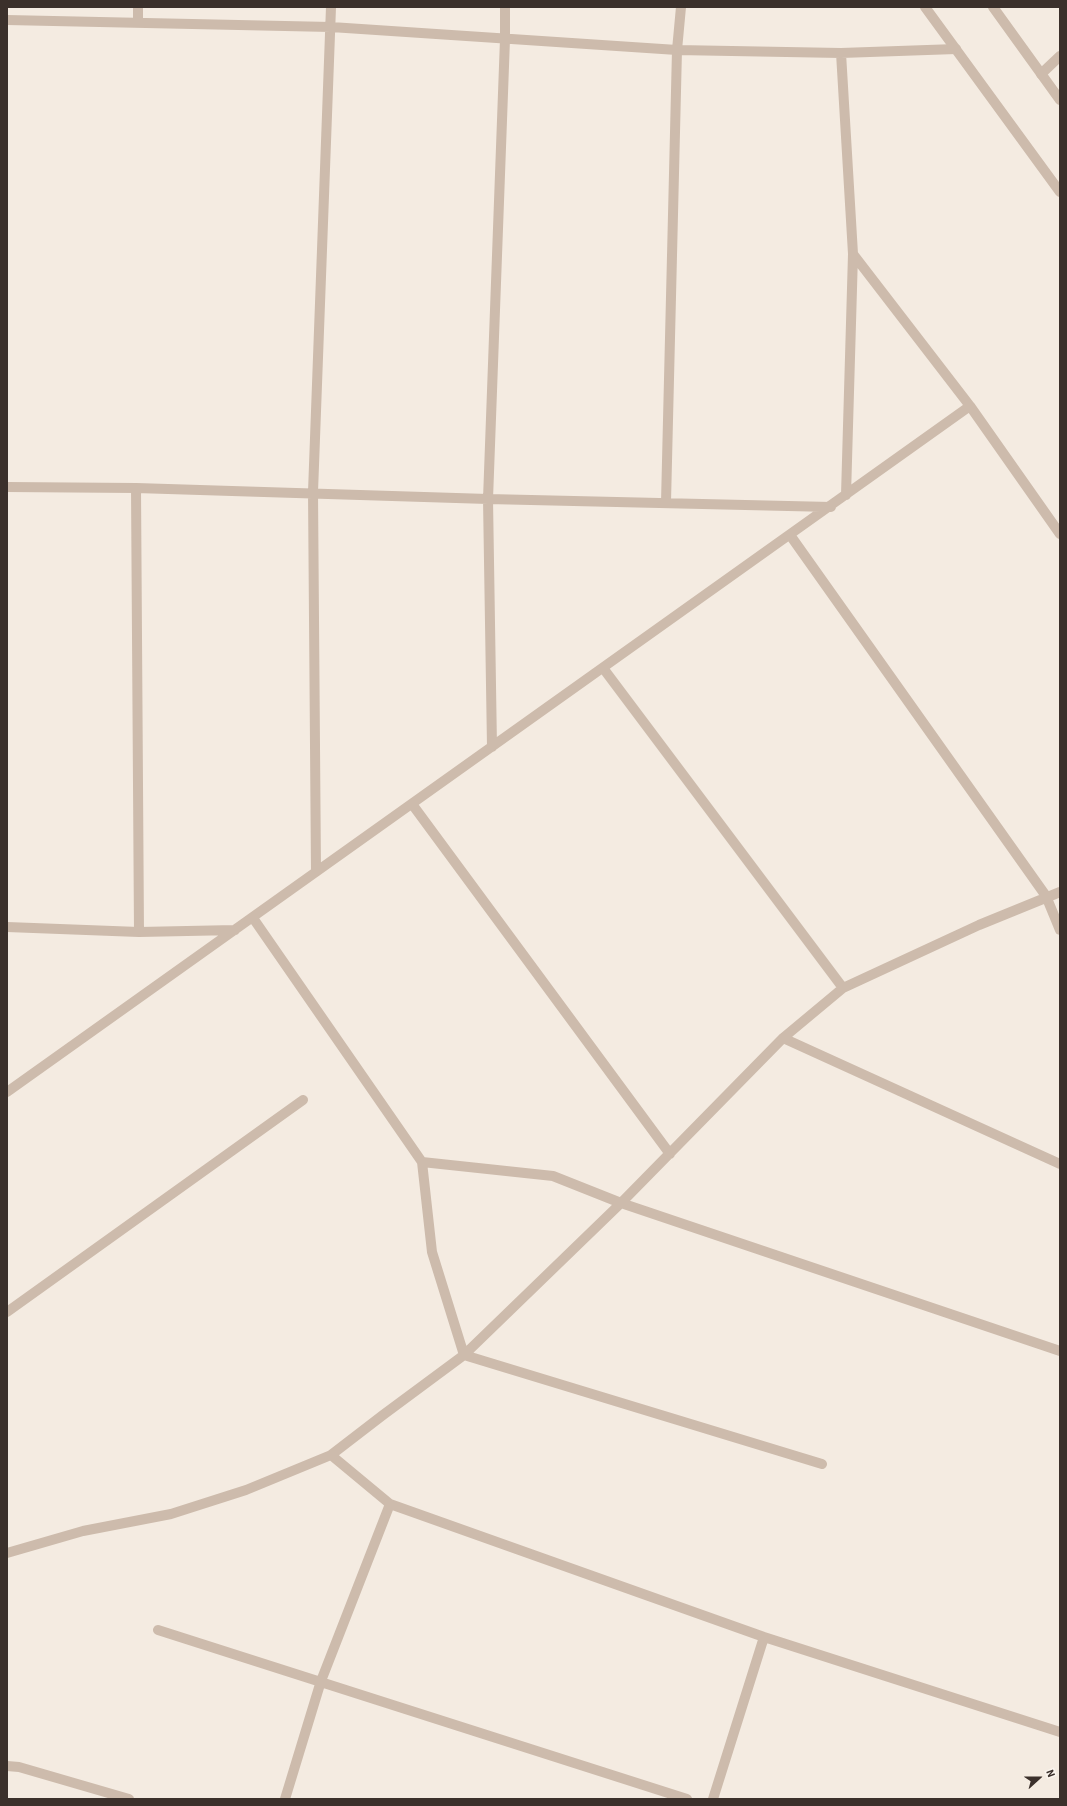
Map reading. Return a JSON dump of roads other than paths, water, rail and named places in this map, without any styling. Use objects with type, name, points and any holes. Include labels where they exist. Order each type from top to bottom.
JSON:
[{"type":"street","points":[[138,7],[138,22]]},
{"type":"street","points":[[316,872],[312,492],[330,7]]},
{"type":"street","points":[[492,747],[488,499],[505,7]]},
{"type":"street","points":[[666,502],[677,50],[680,7]]},
{"type":"street","points":[[925,7],[1060,192]]},
{"type":"street","points":[[993,7],[1060,100]]},
{"type":"street","points":[[7,20],[330,27],[677,50],[841,53],[956,49]]},
{"type":"street","points":[[841,53],[853,254],[846,495]]},
{"type":"street","points":[[1041,74],[1060,56]]},
{"type":"street","points":[[853,254],[970,406],[1060,534]]},
{"type":"street","points":[[7,1092],[970,406]]},
{"type":"street","points":[[7,487],[312,492],[488,499],[831,506]]},
{"type":"street","points":[[136,488],[139,932]]},
{"type":"street","points":[[790,535],[1046,896],[1060,930]]},
{"type":"street","points":[[604,668],[843,988]]},
{"type":"street","points":[[412,804],[670,1154]]},
{"type":"street","points":[[7,1553],[82,1531],[171,1514],[246,1490],[331,1455],[464,1355],[621,1203],[783,1038],[843,988],[979,925],[1046,896],[1060,892]]},
{"type":"street","points":[[253,918],[422,1162],[432,1252],[464,1355]]},
{"type":"street","points":[[7,927],[139,932],[235,930]]},
{"type":"street","points":[[783,1038],[1060,1164]]},
{"type":"street","points":[[7,1312],[303,1100]]},
{"type":"street","points":[[422,1162],[553,1176],[621,1203],[1060,1350]]},
{"type":"street","points":[[464,1355],[822,1464]]},
{"type":"street","points":[[331,1455],[390,1504],[764,1638],[1060,1732]]},
{"type":"street","points":[[285,1799],[322,1681],[390,1504]]},
{"type":"street","points":[[158,1630],[322,1681],[686,1799]]},
{"type":"street","points":[[713,1799],[764,1638]]},
{"type":"street","points":[[7,1766],[19,1767],[129,1799]]}]
